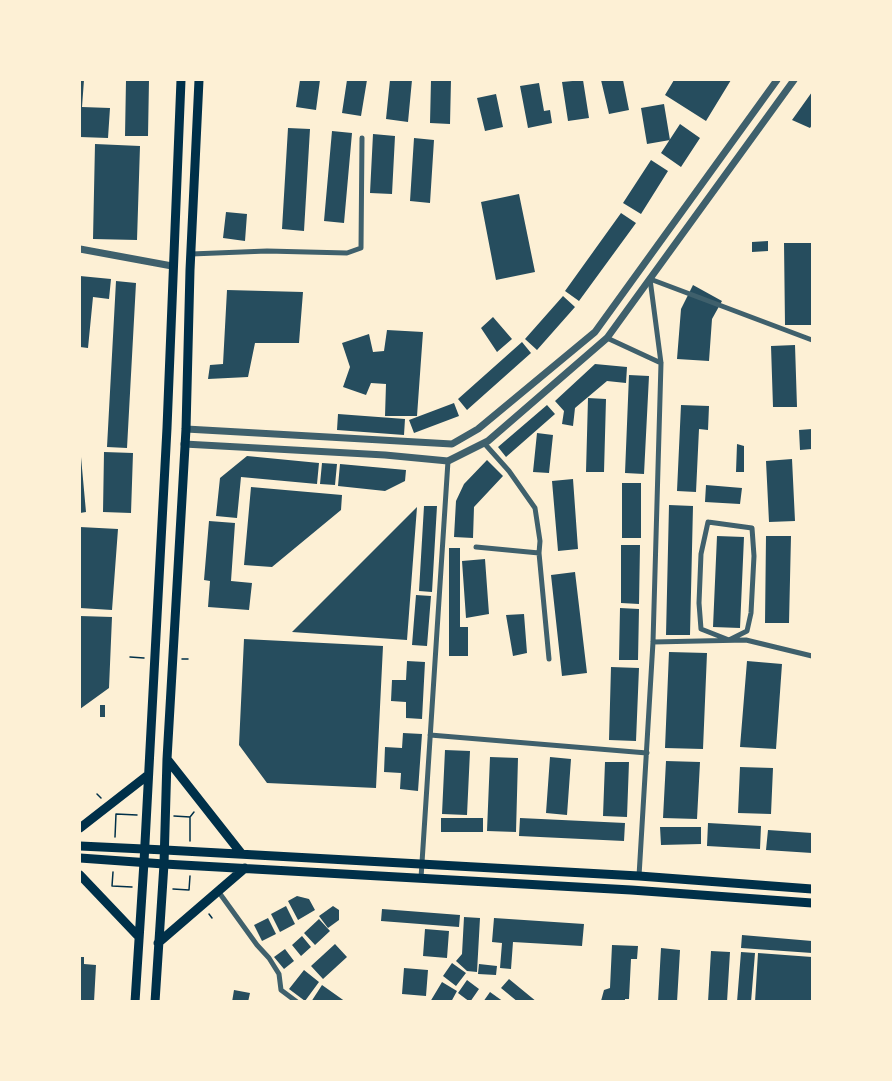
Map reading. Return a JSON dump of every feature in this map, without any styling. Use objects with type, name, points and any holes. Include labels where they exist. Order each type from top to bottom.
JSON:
[{"type":"main road","points":[[135,1002],[167,428],[181,80]]},
{"type":"main road","points":[[155,1002],[186,429],[199,80]]},
{"type":"main road","points":[[167,759],[241,853]]},
{"type":"main road","points":[[80,828],[148,775]]},
{"type":"main road","points":[[80,846],[422,863],[813,889]]},
{"type":"main road","points":[[80,858],[631,890],[813,903]]},
{"type":"main road","points":[[158,943],[245,868]]},
{"type":"main road","points":[[80,875],[138,936]]},
{"type":"street","points":[[186,429],[452,444],[478,429],[596,332],[777,80]]},
{"type":"street","points":[[184,444],[385,455],[448,461],[484,443],[607,338],[794,80]]},
{"type":"street","points":[[191,254],[267,251],[347,253],[361,248],[362,138]]},
{"type":"street","points":[[80,249],[172,266]]},
{"type":"street","points":[[650,279],[813,340]]},
{"type":"street","points":[[639,876],[653,642],[661,363],[650,279]]},
{"type":"street","points":[[607,338],[661,363]]},
{"type":"street","points":[[484,443],[509,471],[535,508],[540,541],[539,553],[549,659]]},
{"type":"street","points":[[421,878],[448,461]]},
{"type":"street","points":[[708,522],[752,528],[754,556],[751,613],[747,631],[729,640],[701,629],[699,603],[701,554],[708,522]]},
{"type":"street","points":[[476,546],[539,553]]},
{"type":"street","points":[[653,642],[746,640],[813,656]]},
{"type":"street","points":[[430,735],[647,753]]},
{"type":"street","points":[[218,891],[269,958],[279,974],[281,990],[297,1002]]},
{"type":"building","points":[[80,80],[84,80],[82,107],[110,108],[108,138],[80,137]]},
{"type":"building","points":[[126,80],[149,80],[148,136],[125,136]]},
{"type":"building","points":[[300,80],[320,80],[316,110],[296,107]]},
{"type":"building","points":[[347,80],[367,80],[361,116],[342,113]]},
{"type":"building","points":[[390,80],[412,80],[408,122],[386,119]]},
{"type":"building","points":[[431,80],[451,80],[450,124],[430,123]]},
{"type":"building","points":[[583,80],[589,118],[568,121],[562,82]]},
{"type":"building","points":[[601,80],[623,80],[629,110],[609,114]]},
{"type":"building","points":[[674,80],[731,80],[706,121],[665,95]]},
{"type":"building","points":[[539,83],[544,111],[550,110],[552,123],[528,128],[520,86]]},
{"type":"building","points":[[812,92],[812,125],[810,128],[792,120]]},
{"type":"building","points":[[496,94],[503,127],[485,131],[477,98]]},
{"type":"building","points":[[664,104],[670,140],[647,144],[641,108]]},
{"type":"building","points":[[680,124],[700,138],[681,167],[661,153]]},
{"type":"building","points":[[288,128],[310,129],[304,231],[282,229]]},
{"type":"building","points":[[332,131],[352,133],[344,223],[324,221]]},
{"type":"building","points":[[373,134],[395,136],[392,194],[370,193]]},
{"type":"building","points":[[414,138],[434,140],[430,203],[410,201]]},
{"type":"building","points":[[95,144],[140,146],[137,240],[93,239]]},
{"type":"building","points":[[651,160],[668,171],[641,214],[623,203]]},
{"type":"building","points":[[519,194],[535,272],[496,280],[481,202]]},
{"type":"building","points":[[226,212],[247,214],[245,241],[223,238]]},
{"type":"building","points":[[621,213],[636,223],[579,301],[565,291]]},
{"type":"building","points":[[768,241],[768,251],[752,252],[752,242]]},
{"type":"building","points":[[784,243],[812,243],[812,325],[785,325]]},
{"type":"building","points":[[80,276],[111,279],[109,299],[93,297],[88,348],[80,347]]},
{"type":"building","points":[[116,281],[136,283],[127,448],[107,447]]},
{"type":"building","points":[[693,285],[722,301],[712,319],[709,361],[677,359],[681,309]]},
{"type":"building","points":[[227,290],[303,292],[299,343],[255,343],[248,377],[208,379],[210,365],[223,364]]},
{"type":"building","points":[[563,296],[575,307],[537,350],[525,339]]},
{"type":"building","points":[[493,317],[512,339],[497,352],[481,328]]},
{"type":"building","points":[[387,330],[423,332],[417,416],[385,416],[386,384],[371,383],[366,395],[343,387],[350,367],[342,343],[369,334],[373,352],[384,351]]},
{"type":"building","points":[[522,342],[531,353],[467,410],[458,399]]},
{"type":"building","points":[[795,345],[797,407],[773,407],[771,346]]},
{"type":"building","points":[[595,364],[627,367],[626,383],[607,381],[575,408],[573,426],[562,424],[564,411],[555,401]]},
{"type":"building","points":[[629,375],[649,376],[644,474],[625,473]]},
{"type":"building","points":[[588,398],[606,399],[604,472],[586,472]]},
{"type":"building","points":[[454,403],[459,416],[414,433],[409,420]]},
{"type":"building","points":[[547,405],[555,414],[506,457],[498,447]]},
{"type":"building","points":[[681,405],[709,406],[708,430],[699,429],[696,492],[677,491]]},
{"type":"building","points":[[338,414],[405,419],[404,435],[337,430]]},
{"type":"building","points":[[812,429],[812,449],[800,450],[799,430]]},
{"type":"building","points":[[537,433],[553,435],[549,473],[533,472]]},
{"type":"building","points":[[737,444],[744,446],[744,472],[736,472]]},
{"type":"building","points":[[104,452],[133,453],[131,513],[103,512]]},
{"type":"building","points":[[247,456],[319,463],[317,484],[241,477],[237,518],[216,516],[220,478]]},
{"type":"building","points":[[80,457],[86,512],[80,513]]},
{"type":"building","points":[[792,459],[795,521],[769,522],[766,461]]},
{"type":"building","points":[[487,460],[503,476],[474,507],[473,538],[454,537],[456,501],[464,484]]},
{"type":"building","points":[[322,463],[337,464],[335,485],[320,484]]},
{"type":"building","points":[[340,464],[406,470],[405,481],[385,491],[338,486]]},
{"type":"building","points":[[573,479],[578,549],[558,551],[552,481]]},
{"type":"building","points":[[622,483],[641,483],[641,538],[622,538]]},
{"type":"building","points":[[706,485],[742,488],[740,504],[705,502]]},
{"type":"building","points":[[251,487],[342,495],[341,510],[272,567],[244,565]]},
{"type":"building","points":[[669,505],[693,506],[690,635],[666,635]]},
{"type":"building","points":[[424,506],[437,506],[432,592],[419,591]]},
{"type":"building","points":[[417,507],[407,640],[292,632]]},
{"type":"building","points":[[209,521],[235,523],[231,581],[252,583],[249,610],[208,607],[210,581],[204,580]]},
{"type":"building","points":[[80,527],[118,529],[112,610],[80,608]]},
{"type":"building","points":[[717,536],[744,537],[740,628],[713,627]]},
{"type":"building","points":[[766,536],[791,536],[789,623],[765,623]]},
{"type":"building","points":[[621,545],[640,545],[639,604],[621,603]]},
{"type":"building","points":[[449,548],[460,548],[460,627],[468,627],[468,656],[449,656]]},
{"type":"building","points":[[485,559],[489,614],[466,618],[462,561]]},
{"type":"building","points":[[575,572],[587,673],[562,676],[551,575]]},
{"type":"building","points":[[416,595],[431,596],[427,646],[412,645]]},
{"type":"building","points":[[620,608],[639,609],[638,660],[619,660]]},
{"type":"building","points":[[524,614],[527,653],[513,656],[506,615]]},
{"type":"building","points":[[80,616],[112,617],[109,688],[80,709]]},
{"type":"building","points":[[244,639],[383,646],[376,788],[267,783],[239,745]]},
{"type":"building","points":[[669,652],[707,653],[703,749],[665,748]]},
{"type":"building","points":[[407,661],[425,662],[422,719],[406,718],[406,702],[391,701],[392,680],[406,680]]},
{"type":"building","points":[[747,661],[782,664],[776,749],[740,747]]},
{"type":"building","points":[[611,667],[639,668],[636,741],[609,740]]},
{"type":"building","points":[[100,705],[105,705],[105,717],[100,717]]},
{"type":"building","points":[[403,733],[422,734],[418,791],[400,789],[401,773],[384,772],[385,747],[402,748]]},
{"type":"building","points":[[445,750],[470,751],[467,815],[442,814]]},
{"type":"building","points":[[490,757],[518,758],[516,832],[487,831]]},
{"type":"building","points":[[550,757],[571,759],[567,815],[546,813]]},
{"type":"building","points":[[666,761],[700,762],[697,819],[663,818]]},
{"type":"building","points":[[605,762],[629,762],[627,817],[603,816]]},
{"type":"building","points":[[740,767],[773,768],[771,814],[738,813]]},
{"type":"building","points":[[441,818],[483,818],[483,832],[441,832]]},
{"type":"building","points":[[520,818],[625,823],[624,841],[519,836]]},
{"type":"building","points":[[708,823],[761,826],[760,849],[707,846]]},
{"type":"building","points":[[660,827],[701,827],[701,844],[661,845]]},
{"type":"building","points":[[768,830],[812,833],[812,853],[766,850]]},
{"type":"building","points":[[297,896],[309,899],[315,910],[298,920],[288,901]]},
{"type":"building","points":[[286,906],[295,924],[280,932],[271,914]]},
{"type":"building","points":[[333,906],[339,910],[339,920],[328,928],[319,916]]},
{"type":"building","points":[[382,909],[460,915],[459,927],[381,921]]},
{"type":"building","points":[[464,917],[480,918],[477,972],[467,971],[456,961],[462,954]]},
{"type":"building","points":[[268,918],[276,934],[262,941],[254,925]]},
{"type":"building","points":[[494,918],[584,924],[582,946],[513,942],[511,969],[500,968],[502,943],[492,942]]},
{"type":"building","points":[[319,919],[330,931],[315,945],[304,933]]},
{"type":"building","points":[[425,929],[449,931],[447,958],[423,956]]},
{"type":"building","points":[[742,935],[812,941],[812,953],[741,948]]},
{"type":"building","points":[[302,936],[311,947],[301,956],[292,945]]},
{"type":"building","points":[[335,944],[347,957],[323,979],[311,966]]},
{"type":"building","points":[[612,945],[638,946],[637,959],[631,959],[629,999],[625,999],[625,1002],[601,1001],[604,990],[610,988]]},
{"type":"building","points":[[661,948],[680,950],[677,1002],[658,1002]]},
{"type":"building","points":[[285,949],[294,961],[284,969],[274,957]]},
{"type":"building","points":[[711,951],[730,952],[727,1002],[708,1002]]},
{"type":"building","points":[[741,952],[755,953],[751,1002],[737,1002]]},
{"type":"building","points":[[758,953],[812,957],[812,1002],[755,1002]]},
{"type":"building","points":[[80,957],[84,957],[84,964],[96,965],[94,1002],[80,1002]]},
{"type":"building","points":[[452,963],[466,973],[456,986],[443,976]]},
{"type":"building","points":[[479,964],[497,966],[496,975],[478,974]]},
{"type":"building","points":[[404,968],[428,970],[426,996],[402,994]]},
{"type":"building","points":[[304,970],[319,982],[305,1001],[289,989]]},
{"type":"building","points":[[509,979],[537,1002],[518,1002],[501,988]]},
{"type":"building","points":[[467,980],[479,989],[470,1002],[458,993]]},
{"type":"building","points":[[442,982],[457,991],[451,1002],[430,1002]]},
{"type":"building","points":[[322,985],[346,1002],[311,1002]]},
{"type":"building","points":[[234,990],[250,993],[248,1002],[232,1002]]},
{"type":"building","points":[[490,992],[504,1002],[483,1002]]}]
